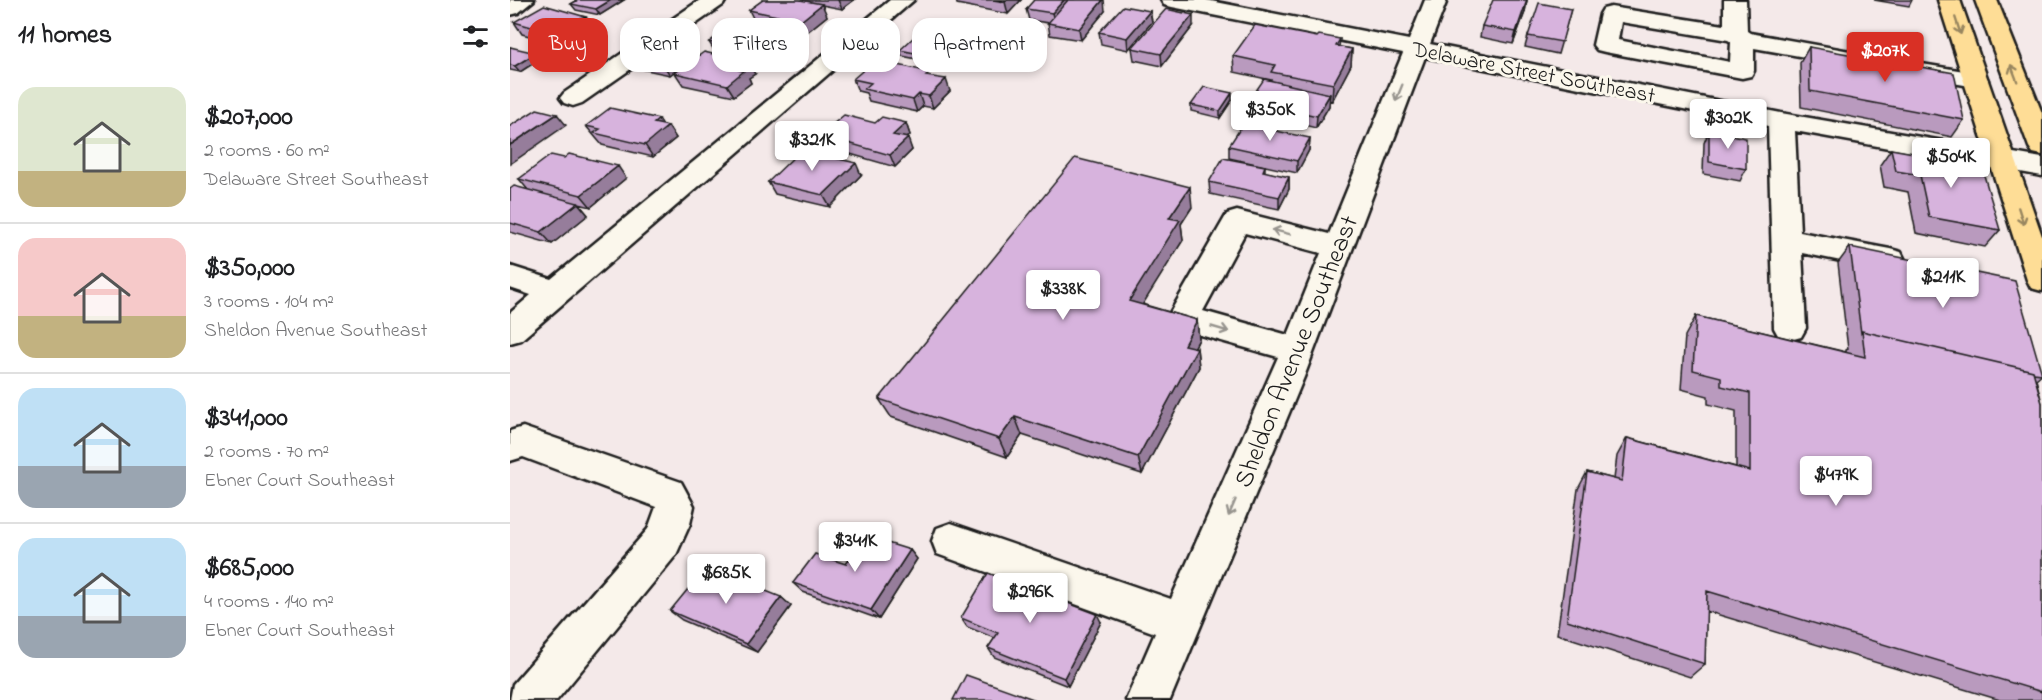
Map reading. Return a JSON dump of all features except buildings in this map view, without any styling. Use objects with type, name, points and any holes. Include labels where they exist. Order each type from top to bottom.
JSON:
[{"type":"main road","points":[[1950,0],[2042,280]]},
{"type":"main road","points":[[1986,0],[2042,147]]},
{"type":"street","points":[[510,8],[523,0]]},
{"type":"street","points":[[573,98],[715,0]]},
{"type":"street","points":[[510,331],[903,0]]},
{"type":"street","name":"Delaware Street Southeast","points":[[1172,0],[1780,121],[2042,167]]},
{"type":"street","name":"Sheldon Avenue Southeast","points":[[1151,699],[1297,350],[1436,0]]},
{"type":"street","points":[[1735,0],[1739,37],[1742,71],[1605,45],[1611,14],[1659,11],[1739,37],[1976,80]]},
{"type":"street","points":[[1678,100],[1681,60]]},
{"type":"street","points":[[1780,121],[1790,328]]},
{"type":"street","points":[[1297,350],[1183,318],[1237,221],[1338,247]]},
{"type":"street","points":[[1786,239],[1915,265]]},
{"type":"street","points":[[510,277],[556,292]]},
{"type":"street","points":[[510,447],[523,442],[668,494],[675,506],[671,524],[662,542],[529,700]]},
{"type":"street","points":[[951,541],[1183,623]]}]
